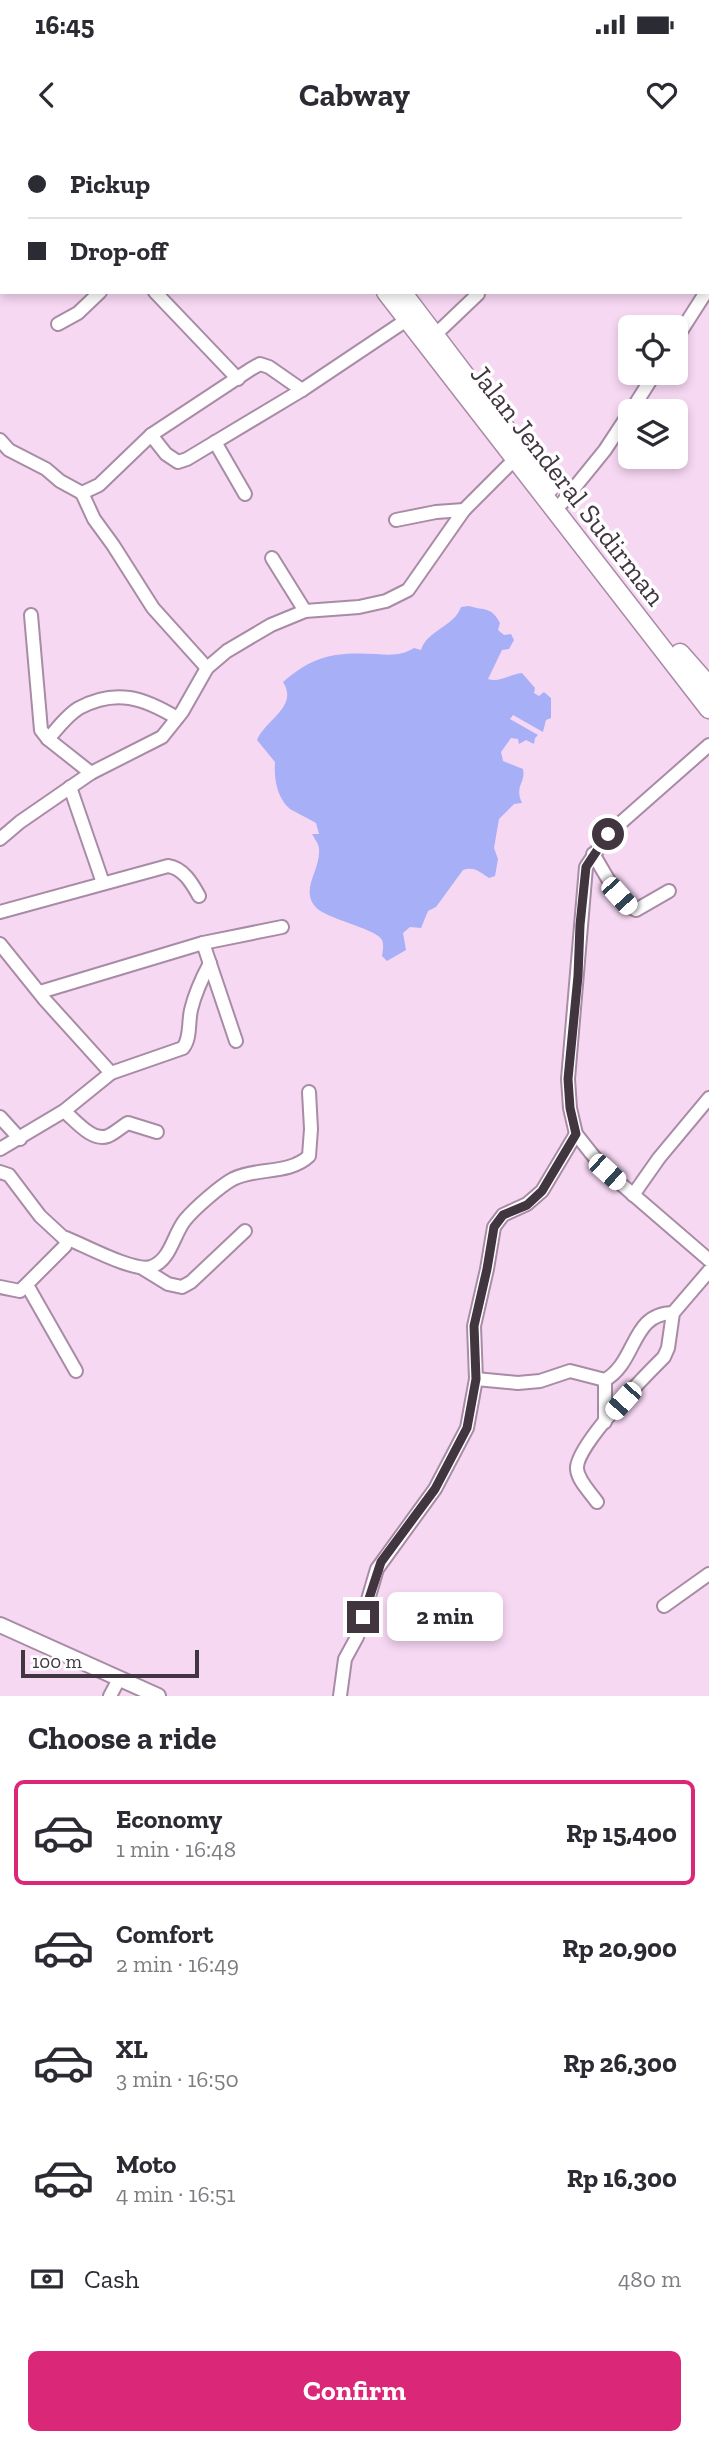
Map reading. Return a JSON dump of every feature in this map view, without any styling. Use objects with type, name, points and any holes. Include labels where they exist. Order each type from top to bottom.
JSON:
[{"type":"highway","name":"Jalan Jenderal Sudirman","points":[[388,294],[514,460],[684,667],[709,686]]},
{"type":"highway","name":"Jalan Jenderal Sudirman","points":[[404,294],[684,667],[709,709]]},
{"type":"main road","points":[[0,1625],[158,1696]]},
{"type":"street","points":[[58,324],[78,313],[98,294]]},
{"type":"street","points":[[157,294],[238,379]]},
{"type":"street","points":[[435,335],[478,294]]},
{"type":"street","points":[[688,321],[705,294]]},
{"type":"street","points":[[151,435],[166,454],[178,461],[302,390],[408,319]]},
{"type":"street","points":[[82,493],[99,485],[151,435],[260,365],[269,367],[302,390]]},
{"type":"street","points":[[562,503],[618,430]]},
{"type":"street","points":[[0,440],[9,450],[46,468],[60,481],[82,493],[94,519],[153,608],[206,668]]},
{"type":"street","points":[[215,442],[245,494]]},
{"type":"street","points":[[1,837],[70,787],[162,737],[177,718],[206,668],[248,639],[305,611],[359,607],[386,601],[401,594],[416,580],[464,510],[514,460]]},
{"type":"street","points":[[396,520],[464,510]]},
{"type":"street","points":[[272,558],[305,611]]},
{"type":"street","points":[[31,615],[41,730],[48,739],[91,774]]},
{"type":"street","points":[[48,739],[78,709],[98,701],[135,697],[148,701],[177,718]]},
{"type":"street","points":[[709,745],[608,834],[586,867],[568,1079],[570,1108],[576,1134],[607,1172],[709,1261]]},
{"type":"street","points":[[70,787],[103,883]]},
{"type":"street","points":[[593,854],[629,908],[636,909],[647,905],[669,891]]},
{"type":"street","points":[[0,912],[167,866],[173,866],[186,877],[199,896]]},
{"type":"street","points":[[40,992],[203,943],[282,928]]},
{"type":"street","points":[[203,943],[236,1041]]},
{"type":"street","points":[[0,944],[111,1073]]},
{"type":"street","points":[[0,1157],[0,1149],[64,1111],[111,1073],[180,1050],[186,1045],[195,995],[211,963]]},
{"type":"street","points":[[142,1268],[158,1263],[169,1251],[185,1220],[232,1180],[247,1174],[296,1165],[306,1159],[311,1150],[309,1092]]},
{"type":"street","points":[[633,1195],[659,1158],[709,1098]]},
{"type":"street","points":[[64,1111],[100,1138],[111,1135],[128,1123],[157,1132]]},
{"type":"street","points":[[0,1117],[20,1139]]},
{"type":"street","points":[[340,1696],[345,1659],[357,1637],[377,1569],[435,1489],[461,1441],[470,1416],[476,1379],[473,1333],[494,1227],[503,1215],[527,1205],[542,1191],[576,1134]]},
{"type":"street","points":[[0,1172],[9,1175],[40,1216],[66,1238],[142,1268],[168,1284],[182,1287],[191,1282],[245,1231]]},
{"type":"street","points":[[0,1287],[20,1291],[65,1247],[66,1238]]},
{"type":"street","points":[[597,1502],[577,1469],[580,1456],[605,1422],[665,1355],[673,1313],[709,1271]]},
{"type":"street","points":[[27,1285],[76,1371]]},
{"type":"street","points":[[605,1380],[621,1368],[647,1322],[661,1314],[673,1313]]},
{"type":"street","points":[[476,1379],[518,1383],[540,1381],[570,1371],[605,1380]]},
{"type":"street","points":[[605,1380],[605,1422]]},
{"type":"street","points":[[664,1606],[709,1574]]},
{"type":"street","points":[[110,1696],[119,1679]]},
{"type":"water","points":[[461,607],[490,611],[500,623],[498,630],[504,635],[511,634],[514,640],[509,649],[502,650],[488,679],[496,680],[522,673],[535,688],[534,693],[539,696],[544,692],[551,698],[551,718],[546,720],[543,732],[513,715],[510,719],[538,735],[534,744],[526,740],[519,744],[518,739],[511,738],[501,752],[503,761],[523,769],[519,792],[522,803],[514,804],[499,819],[494,848],[498,859],[495,876],[489,878],[474,869],[463,870],[436,907],[428,911],[421,928],[410,927],[403,933],[406,950],[387,961],[382,956],[383,944],[379,936],[326,914],[313,903],[310,889],[319,857],[319,847],[312,834],[319,834],[316,823],[285,804],[277,787],[275,762],[257,740],[284,706],[287,691],[283,682],[305,666],[337,655],[391,655],[414,648],[421,650],[429,638],[458,614]]},
{"type":"route","points":[[363,1617],[377,1569],[435,1489],[467,1428],[476,1379],[473,1333],[494,1227],[503,1215],[527,1205],[542,1191],[576,1134],[570,1108],[568,1079],[586,867],[608,834]]}]
